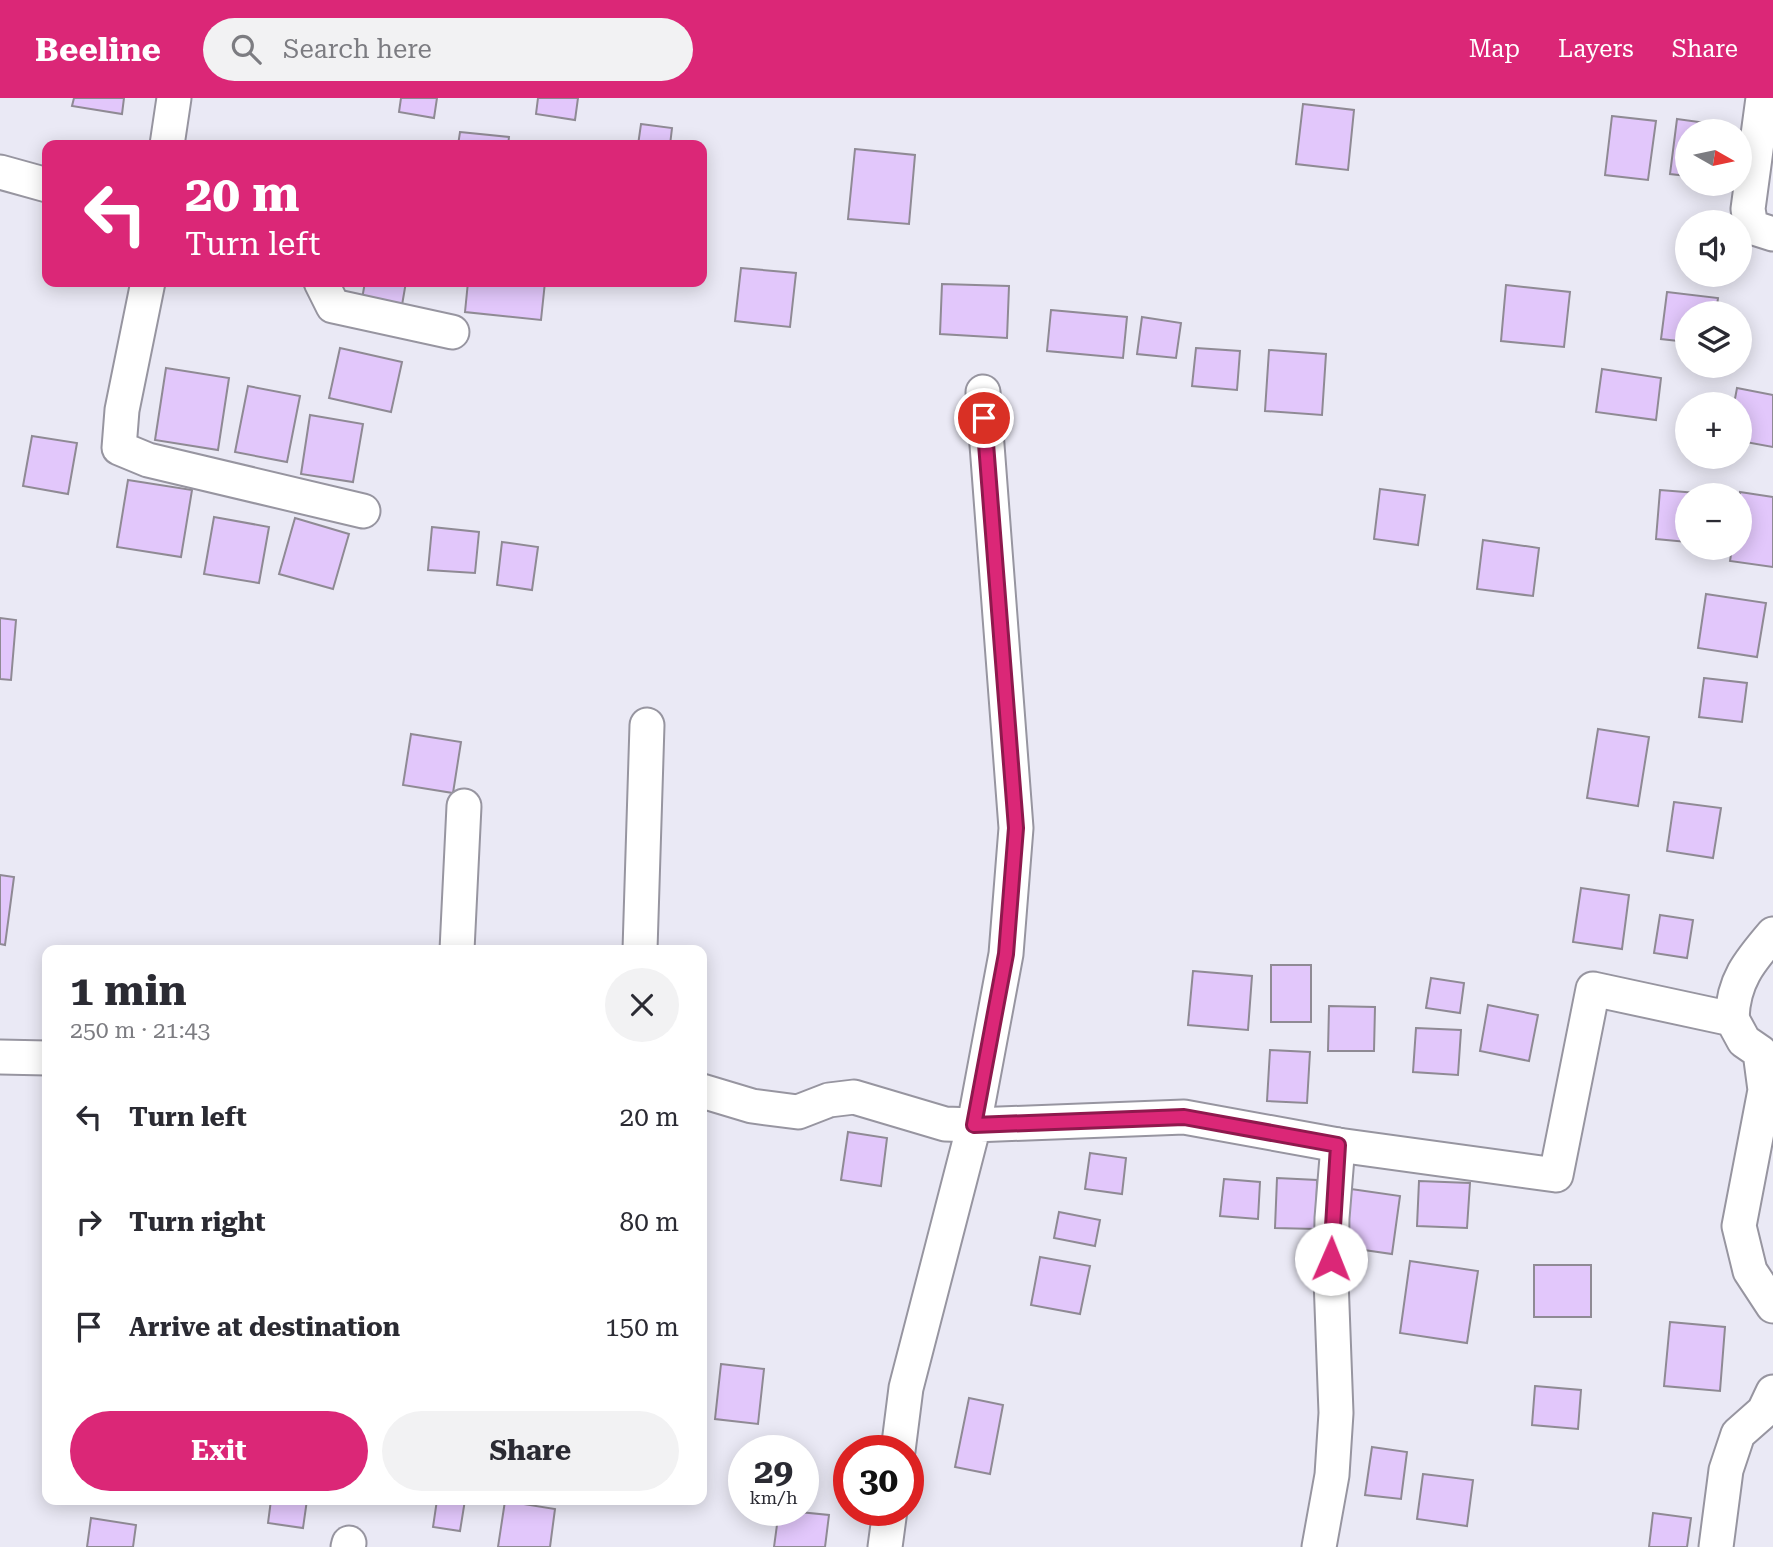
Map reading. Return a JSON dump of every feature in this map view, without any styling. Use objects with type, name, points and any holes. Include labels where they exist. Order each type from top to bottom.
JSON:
[{"type":"street","points":[[168,140],[174,98]]},
{"type":"street","points":[[1763,98],[1748,209],[1751,227],[1773,234]]},
{"type":"street","points":[[0,172],[42,184]]},
{"type":"street","points":[[147,287],[122,410],[119,448],[148,460],[363,511]]},
{"type":"street","points":[[323,287],[332,306],[452,332]]},
{"type":"street","points":[[900,1435],[906,1388],[974,1125],[1006,954],[1016,828],[982,392]]},
{"type":"street","points":[[640,945],[645,864],[647,725]]},
{"type":"street","points":[[457,945],[464,806]]},
{"type":"street","points":[[1773,934],[1747,965],[1732,997],[1732,1019],[1744,1041],[1760,1052],[1765,1090],[1739,1226],[1750,1271],[1773,1306]]},
{"type":"street","points":[[707,1092],[752,1106],[798,1112],[829,1100],[854,1097],[945,1124],[1184,1117],[1338,1145],[1556,1175],[1593,989],[1732,1019]]},
{"type":"street","points":[[0,1057],[42,1058]]},
{"type":"street","points":[[1320,1547],[1332,1475],[1336,1413],[1331,1279],[1332,1208],[1338,1145]]},
{"type":"street","points":[[1716,1547],[1726,1470],[1738,1434],[1764,1411],[1773,1392]]},
{"type":"street","points":[[885,1547],[888,1526]]},
{"type":"building","points":[[74,98],[124,98],[122,114],[72,106]]},
{"type":"building","points":[[401,98],[437,98],[434,118],[399,112]]},
{"type":"building","points":[[538,98],[578,98],[575,120],[536,114]]},
{"type":"building","points":[[1303,104],[1354,110],[1348,170],[1296,164]]},
{"type":"building","points":[[1612,116],[1656,121],[1648,180],[1605,175]]},
{"type":"building","points":[[641,124],[672,128],[671,140],[639,140]]},
{"type":"building","points":[[460,132],[509,137],[509,140],[459,140]]},
{"type":"building","points":[[1675,135],[1675,175],[1670,174]]},
{"type":"building","points":[[855,149],[915,155],[909,224],[848,219]]},
{"type":"building","points":[[741,268],[796,273],[790,327],[735,321]]},
{"type":"building","points":[[942,284],[1009,286],[1007,338],[940,334]]},
{"type":"building","points":[[1506,285],[1570,292],[1564,347],[1501,341]]},
{"type":"building","points":[[364,287],[405,287],[402,305],[362,299]]},
{"type":"building","points":[[468,287],[544,287],[541,320],[465,312]]},
{"type":"building","points":[[1667,292],[1718,298],[1718,301],[1675,301],[1675,341],[1661,339]]},
{"type":"building","points":[[1051,310],[1127,317],[1123,358],[1047,351]]},
{"type":"building","points":[[1142,317],[1181,323],[1176,358],[1137,354]]},
{"type":"building","points":[[340,348],[402,362],[391,412],[329,398]]},
{"type":"building","points":[[1196,348],[1240,351],[1237,390],[1192,386]]},
{"type":"building","points":[[1269,350],[1326,354],[1322,415],[1265,411]]},
{"type":"building","points":[[166,368],[229,378],[218,450],[155,440]]},
{"type":"building","points":[[1602,369],[1661,378],[1656,420],[1596,412]]},
{"type":"building","points":[[248,386],[300,396],[287,462],[235,452]]},
{"type":"building","points":[[1737,388],[1773,395],[1773,447],[1752,443],[1752,392],[1736,392]]},
{"type":"building","points":[[310,415],[363,424],[353,482],[301,474]]},
{"type":"building","points":[[32,436],[77,443],[68,494],[23,486]]},
{"type":"building","points":[[128,480],[192,490],[181,557],[117,547]]},
{"type":"building","points":[[1380,489],[1425,495],[1418,545],[1374,539]]},
{"type":"building","points":[[1660,490],[1675,491],[1675,541],[1656,539]]},
{"type":"building","points":[[1752,494],[1773,497],[1773,567],[1730,561],[1752,560]]},
{"type":"building","points":[[214,517],[269,527],[259,583],[204,574]]},
{"type":"building","points":[[295,518],[349,534],[333,589],[279,574]]},
{"type":"building","points":[[432,527],[479,532],[475,573],[428,570]]},
{"type":"building","points":[[1483,540],[1539,548],[1533,596],[1477,589]]},
{"type":"building","points":[[502,542],[538,547],[532,590],[497,585]]},
{"type":"building","points":[[1706,594],[1766,603],[1757,657],[1698,648]]},
{"type":"building","points":[[0,618],[16,620],[11,680],[0,679]]},
{"type":"building","points":[[1704,678],[1747,683],[1742,722],[1699,717]]},
{"type":"building","points":[[1598,729],[1649,737],[1638,806],[1587,798]]},
{"type":"building","points":[[411,734],[461,742],[453,793],[403,785]]},
{"type":"building","points":[[1674,802],[1721,808],[1713,858],[1667,851]]},
{"type":"building","points":[[0,875],[14,877],[5,945],[0,944]]},
{"type":"building","points":[[1581,888],[1629,895],[1622,949],[1573,942]]},
{"type":"building","points":[[1660,915],[1693,920],[1687,958],[1654,953]]},
{"type":"building","points":[[1271,965],[1311,965],[1311,1022],[1271,1022]]},
{"type":"building","points":[[1193,971],[1252,976],[1248,1030],[1188,1025]]},
{"type":"building","points":[[1431,978],[1464,983],[1460,1013],[1426,1008]]},
{"type":"building","points":[[1488,1005],[1538,1015],[1529,1061],[1480,1051]]},
{"type":"building","points":[[1329,1006],[1375,1007],[1374,1051],[1328,1051]]},
{"type":"building","points":[[1416,1028],[1461,1030],[1458,1075],[1413,1072]]},
{"type":"building","points":[[1270,1050],[1310,1052],[1307,1103],[1267,1101]]},
{"type":"building","points":[[848,1132],[887,1138],[881,1186],[841,1180]]},
{"type":"building","points":[[1090,1153],[1126,1158],[1122,1194],[1085,1189]]},
{"type":"building","points":[[1277,1178],[1317,1180],[1316,1229],[1275,1228]]},
{"type":"building","points":[[1224,1179],[1260,1182],[1258,1219],[1220,1216]]},
{"type":"building","points":[[1419,1181],[1470,1183],[1467,1228],[1417,1226]]},
{"type":"building","points":[[1351,1189],[1400,1196],[1392,1254],[1343,1247]]},
{"type":"building","points":[[1059,1212],[1100,1220],[1095,1246],[1054,1238]]},
{"type":"building","points":[[1040,1257],[1090,1266],[1080,1314],[1031,1305]]},
{"type":"building","points":[[1410,1261],[1478,1271],[1467,1343],[1400,1333]]},
{"type":"building","points":[[1534,1265],[1591,1265],[1591,1317],[1534,1317]]},
{"type":"building","points":[[1670,1322],[1725,1327],[1720,1391],[1664,1386]]},
{"type":"building","points":[[721,1364],[764,1369],[758,1424],[715,1419]]},
{"type":"building","points":[[1535,1386],[1581,1390],[1578,1429],[1532,1425]]},
{"type":"building","points":[[969,1398],[1003,1405],[990,1474],[955,1467]]},
{"type":"building","points":[[1372,1447],[1407,1452],[1401,1499],[1365,1495]]},
{"type":"building","points":[[1423,1474],[1473,1480],[1467,1526],[1417,1519]]},
{"type":"building","points":[[270,1505],[306,1505],[303,1528],[268,1523]]},
{"type":"building","points":[[436,1505],[464,1505],[460,1531],[433,1527]]},
{"type":"building","points":[[504,1505],[555,1509],[550,1547],[498,1547]]},
{"type":"building","points":[[1653,1513],[1691,1518],[1687,1547],[1649,1547]]},
{"type":"building","points":[[819,1514],[829,1515],[825,1547],[774,1547],[777,1526],[819,1526]]},
{"type":"building","points":[[91,1518],[136,1525],[133,1547],[87,1547]]},
{"type":"route","points":[[984,418],[1016,828],[1006,954],[974,1125],[1184,1117],[1338,1145],[1334,1175],[1331,1259]]}]
